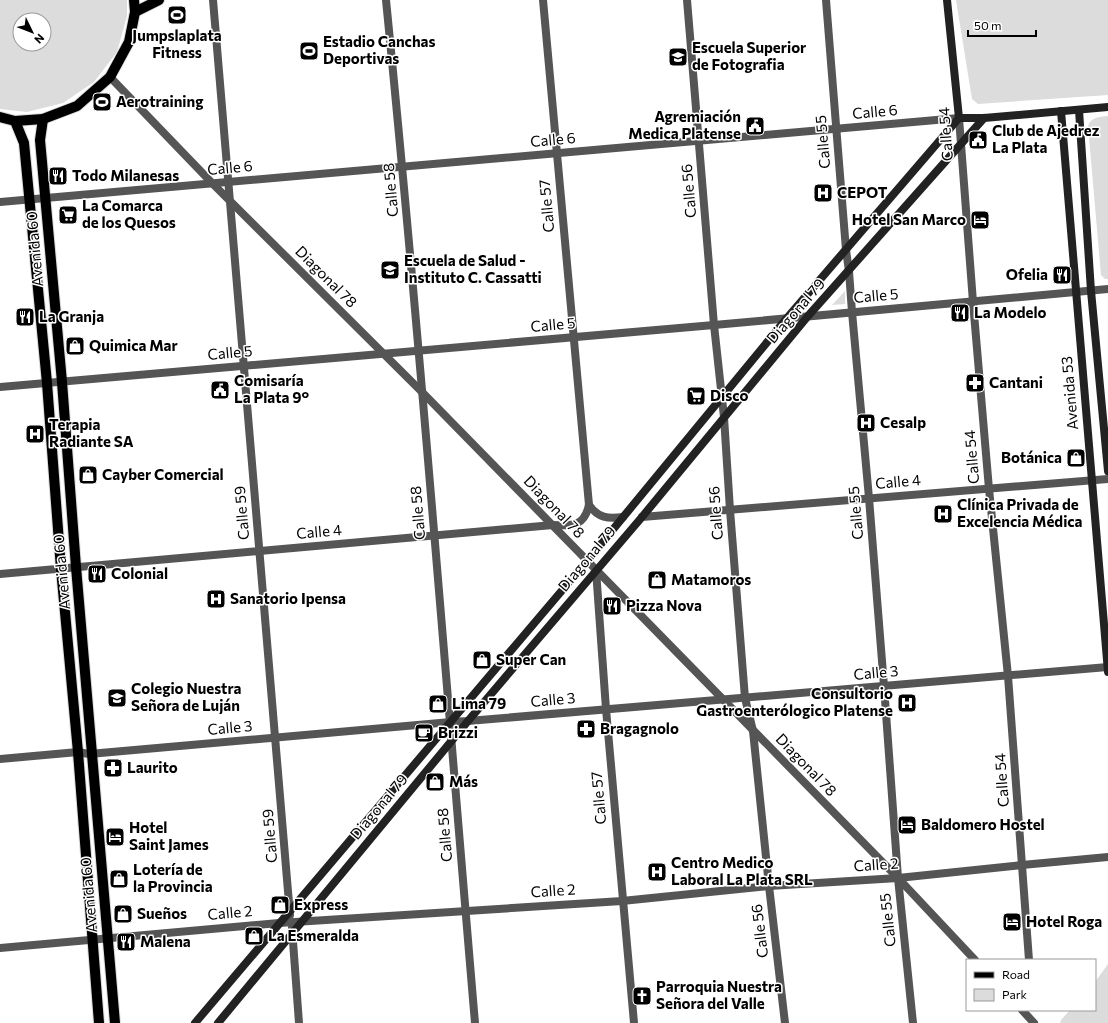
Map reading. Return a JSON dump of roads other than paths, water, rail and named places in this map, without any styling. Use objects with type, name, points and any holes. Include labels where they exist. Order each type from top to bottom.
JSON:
[{"type":"main road","points":[[0,117],[16,121],[43,119],[78,106],[110,77],[130,42],[136,12],[134,0]]},
{"type":"main road","points":[[136,12],[159,0]]},
{"type":"main road","name":"Calle 54","points":[[947,0],[959,118]]},
{"type":"main road","name":"Calle 6","points":[[959,118],[984,118],[1108,107]]},
{"type":"main road","name":"Avenida 53","points":[[1079,110],[1091,291],[1108,471]]},
{"type":"main road","name":"Avenida 53","points":[[1061,111],[1108,672]]},
{"type":"main road","name":"Diagonal 79","points":[[195,1023],[587,561],[787,318],[959,118]]},
{"type":"main road","name":"Diagonal 79","points":[[218,1023],[468,721],[642,517],[808,316],[984,118]]},
{"type":"main road","name":"Avenida 60","points":[[43,119],[40,140],[62,382],[76,567],[115,1023]]},
{"type":"main road","name":"Avenida 60","points":[[16,121],[24,143],[30,200],[47,383],[61,569],[78,752],[92,940],[100,1023]]},
{"type":"main road","points":[[24,143],[32,138],[40,140]]},
{"type":"street","name":"Calle 59","points":[[213,0],[299,1023]]},
{"type":"street","name":"Calle 58","points":[[386,0],[403,167],[451,722],[475,1023]]},
{"type":"street","name":"Calle 57","points":[[543,0],[589,504]]},
{"type":"street","name":"Calle 56","points":[[687,0],[714,325],[724,417],[730,510],[746,698],[753,731],[785,1023]]},
{"type":"street","name":"Calle 55","points":[[826,0],[846,250],[869,498],[898,878],[913,1023]]},
{"type":"street","name":"Diagonal 78","points":[[110,77],[213,184],[422,392],[898,878],[974,959]]},
{"type":"street","name":"Calle 6","points":[[0,202],[959,118]]},
{"type":"street","name":"Calle 54","points":[[959,118],[989,489],[1008,676],[1029,959]]},
{"type":"street","name":"Calle 5","points":[[0,387],[573,338],[1108,289]]},
{"type":"street","name":"Calle 4","points":[[642,517],[1108,479]]},
{"type":"street","name":"Calle 4","points":[[0,574],[552,525],[572,526],[577,524],[587,513],[589,504]]},
{"type":"street","points":[[589,504],[593,510],[603,517],[623,517]]},
{"type":"street","name":"Calle 57","points":[[596,570],[622,901],[634,1023]]},
{"type":"street","name":"Calle 3","points":[[0,759],[78,752],[92,754],[451,722],[1108,667]]},
{"type":"street","name":"Calle 2","points":[[0,948],[291,922],[622,901],[769,886],[898,878],[1108,857]]},
{"type":"street","points":[[1023,1011],[1034,1023]]},
{"type":"street","points":[[1033,1011],[1034,1023]]},
{"type":"place","name":"Jumpslaplata Fitness","points":[[177,15]]},
{"type":"place","name":"Estadio Canchas Deportivas","points":[[309,51]]},
{"type":"place","name":"Escuela Superior de Fotografia","points":[[678,57]]},
{"type":"place","name":"Aerotraining","points":[[102,102]]},
{"type":"place","name":"Agremiación Medica Platense","points":[[755,126]]},
{"type":"place","name":"Club de Ajedrez La Plata","points":[[978,140]]},
{"type":"place","name":"Todo Milanesas","points":[[58,176]]},
{"type":"place","name":"CEPOT","points":[[823,193]]},
{"type":"place","name":"La Comarca de los Quesos","points":[[68,215]]},
{"type":"place","name":"Hotel San Marco","points":[[980,220]]},
{"type":"place","name":"Escuela de Salud - Instituto C. Cassatti","points":[[390,270]]},
{"type":"place","name":"Ofelia","points":[[1062,275]]},
{"type":"place","name":"La Modelo","points":[[960,313]]},
{"type":"place","name":"La Granja","points":[[25,317]]},
{"type":"place","name":"Quimica Mar","points":[[75,346]]},
{"type":"place","name":"Cantani","points":[[975,383]]},
{"type":"place","name":"Comisaría La Plata 9°","points":[[220,390]]},
{"type":"place","name":"Disco","points":[[696,396]]},
{"type":"place","name":"Cesalp","points":[[866,423]]},
{"type":"place","name":"Terapia Radiante SA","points":[[35,434]]},
{"type":"place","name":"Botánica","points":[[1076,458]]},
{"type":"place","name":"Cayber Comercial","points":[[88,475]]},
{"type":"place","name":"Clínica Privada de Excelencia Médica","points":[[943,514]]},
{"type":"place","name":"Colonial","points":[[97,574]]},
{"type":"place","name":"Matamoros","points":[[657,580]]},
{"type":"place","name":"Sanatorio Ipensa","points":[[216,599]]},
{"type":"place","name":"Pizza Nova","points":[[612,606]]},
{"type":"place","name":"Super Can","points":[[482,660]]},
{"type":"place","name":"Colegio Nuestra Señora de Luján","points":[[117,698]]},
{"type":"place","name":"Consultorio Gastroenterólogico Platense","points":[[907,703]]},
{"type":"place","name":"Lima 79","points":[[438,704]]},
{"type":"place","name":"Bragagnolo","points":[[586,729]]},
{"type":"place","name":"Brizzi","points":[[424,733]]},
{"type":"place","name":"Laurito","points":[[113,768]]},
{"type":"place","name":"Más","points":[[435,782]]},
{"type":"place","name":"Baldomero Hostel","points":[[907,825]]},
{"type":"place","name":"Hotel Saint James","points":[[115,837]]},
{"type":"place","name":"Centro Medico Laboral La Plata SRL","points":[[657,872]]},
{"type":"place","name":"Lotería de la Provincia","points":[[119,879]]},
{"type":"place","name":"Express","points":[[280,905]]},
{"type":"place","name":"Sueños","points":[[123,914]]},
{"type":"place","name":"Hotel Roga","points":[[1012,922]]},
{"type":"place","name":"La Esmeralda","points":[[254,936]]},
{"type":"place","name":"Malena","points":[[126,942]]},
{"type":"place","name":"Parroquia Nuestra Señora del Valle","points":[[642,996]]}]
